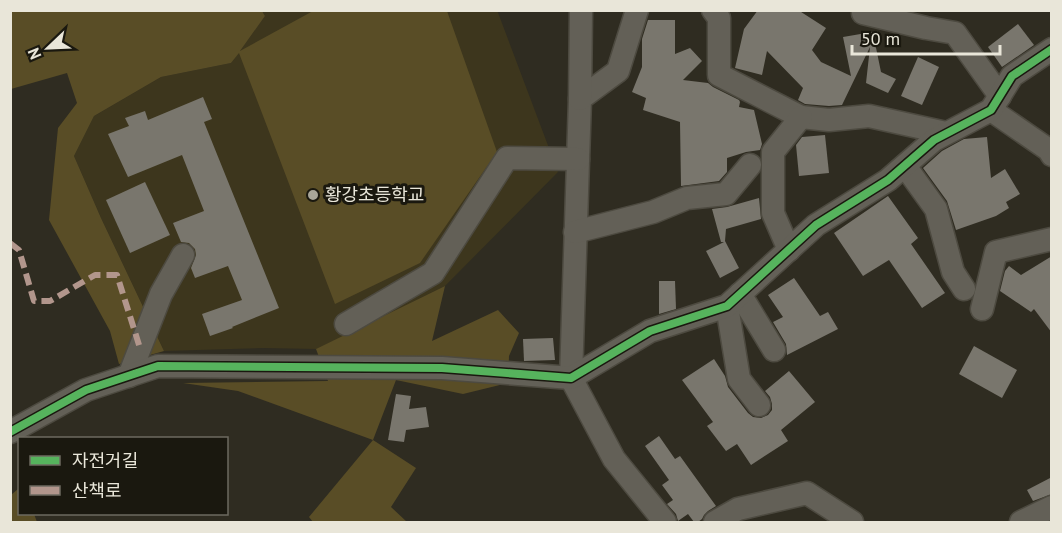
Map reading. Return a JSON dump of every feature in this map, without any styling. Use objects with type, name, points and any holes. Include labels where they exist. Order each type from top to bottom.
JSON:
[{"type":"street","points":[[581,10],[571,378],[614,459],[665,522]]},
{"type":"street","points":[[580,99],[618,71],[637,10]]},
{"type":"street","points":[[713,10],[719,18],[719,75],[801,117],[829,120],[869,116],[946,133]]},
{"type":"street","points":[[931,10],[955,33],[995,103],[1052,155]]},
{"type":"street","points":[[863,13],[955,33]]},
{"type":"street","points":[[10,432],[86,390],[158,366],[442,368],[571,378],[650,331],[734,300],[816,225],[888,180],[934,140],[995,103],[1012,76],[1052,49]]},
{"type":"street","points":[[789,250],[773,213],[773,152],[801,117]]},
{"type":"street","points":[[346,324],[433,273],[507,158],[578,159]]},
{"type":"street","points":[[575,232],[653,212],[687,198],[726,194],[750,165]]},
{"type":"street","points":[[905,166],[936,209],[953,272],[964,289]]},
{"type":"street","points":[[982,309],[996,252],[1052,239]]},
{"type":"street","points":[[129,376],[161,294],[183,255]]},
{"type":"street","points":[[734,300],[774,350]]},
{"type":"street","points":[[734,300],[739,379],[759,405]]},
{"type":"street","points":[[715,522],[738,509],[807,493],[852,522]]},
{"type":"street","points":[[1020,522],[1052,507]]},
{"type":"shaded area","name":"황강초등학교","points":[[497,10],[558,172],[445,286],[317,349],[164,351],[74,156],[94,116],[161,77],[231,63],[265,16],[262,11]]},
{"type":"shaded area","points":[[11,11],[262,11],[265,16],[240,51],[313,11],[447,11],[497,152],[420,263],[335,304],[239,53],[231,63],[161,77],[94,116],[74,156],[164,351],[119,364],[110,331],[49,220],[58,128],[77,103],[67,73],[11,89]]},
{"type":"shaded area","points":[[445,286],[432,341],[498,310],[519,333],[509,356],[508,383],[463,394],[396,380],[373,440],[238,391],[183,383],[328,381],[316,349]]},
{"type":"shaded area","points":[[373,440],[416,468],[391,507],[407,522],[313,522],[309,517]]},
{"type":"shaded area","points":[[18,489],[18,515],[34,515],[37,522],[11,522],[11,495]]},
{"type":"building","points":[[758,10],[798,10],[826,28],[812,50],[821,62],[851,76],[843,37],[878,31],[874,38],[881,72],[896,79],[888,93],[866,83],[870,47],[842,105],[805,104],[798,100],[803,88],[767,51],[762,75],[735,68],[744,29]]},
{"type":"building","points":[[648,20],[675,20],[675,54],[690,48],[702,61],[683,80],[708,83],[739,100],[739,107],[754,110],[762,144],[760,150],[727,158],[727,172],[719,181],[681,186],[680,122],[643,110],[646,98],[632,92],[642,67],[642,39]]},
{"type":"building","points":[[1018,24],[1034,45],[1002,67],[988,47]]},
{"type":"building","points":[[918,57],[939,67],[922,105],[901,96]]},
{"type":"building","points":[[203,97],[212,119],[204,122],[279,308],[210,336],[202,314],[242,300],[228,266],[195,278],[191,268],[196,255],[195,249],[189,243],[181,242],[173,223],[204,211],[182,155],[128,177],[108,134],[129,126],[125,118],[145,111],[148,120]]},
{"type":"building","points":[[825,135],[829,173],[799,176],[796,145],[802,137]]},
{"type":"building","points":[[987,137],[991,178],[1005,169],[1020,194],[1006,202],[1009,208],[996,216],[956,230],[947,201],[923,168],[942,151],[964,139]]},
{"type":"building","points":[[145,182],[170,235],[130,253],[106,200]]},
{"type":"building","points":[[888,196],[918,238],[911,244],[945,293],[922,308],[889,260],[863,276],[834,233]]},
{"type":"building","points":[[759,198],[761,219],[726,229],[725,241],[739,268],[720,278],[706,251],[724,242],[721,242],[712,209]]},
{"type":"building","points":[[1052,256],[1052,333],[1034,309],[1031,312],[1000,291],[1005,271],[1009,266],[1021,275]]},
{"type":"building","points":[[794,278],[820,316],[828,312],[838,329],[787,355],[786,344],[773,322],[783,317],[768,295]]},
{"type":"building","points":[[659,281],[675,281],[676,309],[659,314]]},
{"type":"building","points":[[553,338],[555,360],[524,361],[523,339]]},
{"type":"building","points":[[974,346],[1017,370],[1002,398],[959,374]]},
{"type":"building","points":[[714,359],[725,376],[728,387],[753,417],[761,418],[772,410],[770,397],[765,391],[789,371],[815,402],[781,430],[788,441],[751,465],[737,444],[726,451],[707,426],[713,422],[682,380]]},
{"type":"building","points":[[396,394],[411,396],[409,409],[426,407],[429,427],[406,430],[404,442],[388,440]]},
{"type":"building","points":[[659,436],[675,459],[680,456],[716,506],[698,522],[694,522],[688,514],[678,521],[676,514],[667,504],[673,500],[662,485],[669,480],[645,446]]},
{"type":"building","points":[[1052,477],[1052,494],[1033,501],[1027,490]]},
{"type":"marked path","points":[[10,243],[19,250],[34,301],[50,301],[95,275],[117,275],[140,348]]},
{"type":"cycle path","points":[[10,432],[86,390],[158,366],[442,368],[571,378],[650,331],[727,306],[816,225],[888,180],[934,140],[991,110],[1012,76],[1052,49]]},
{"type":"place","name":"황강초등학교","points":[[313,195]]}]
